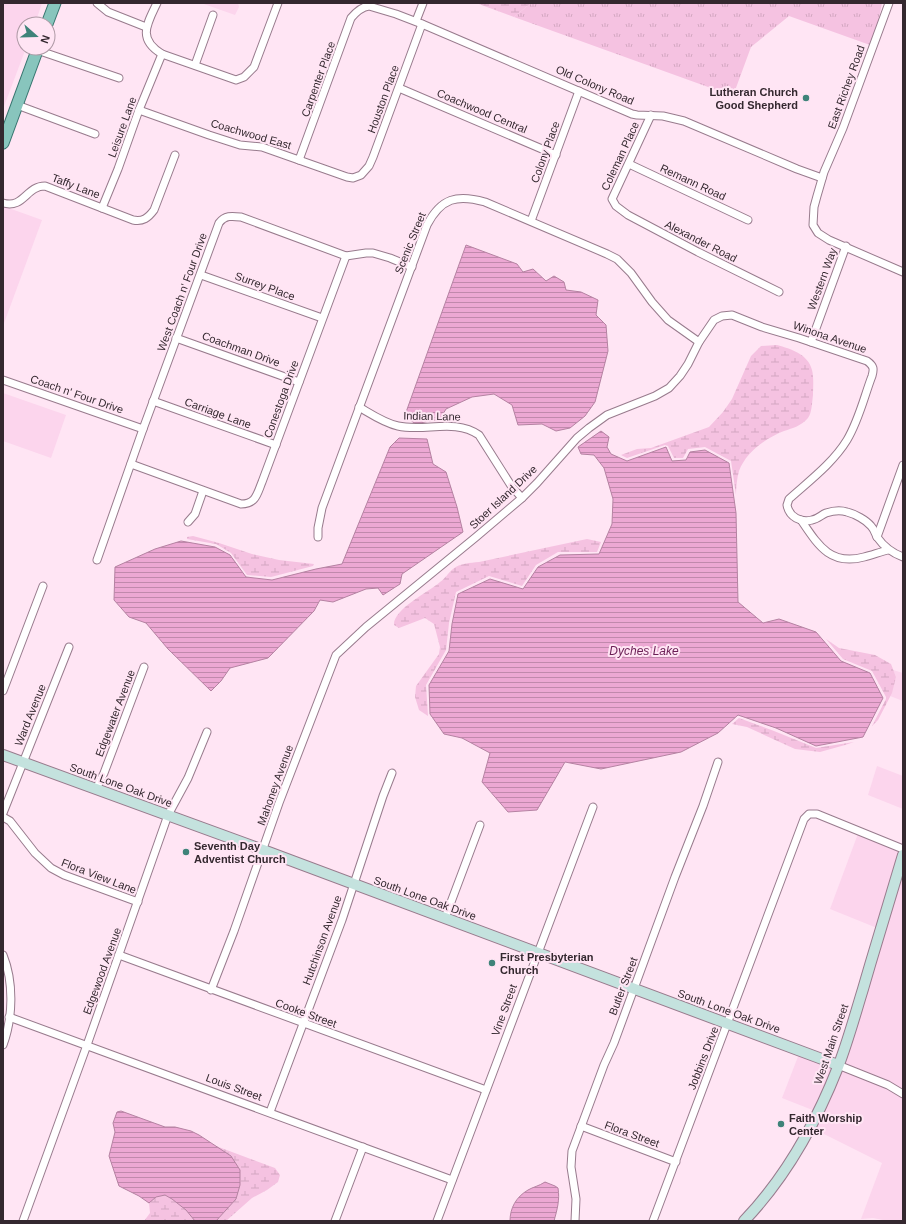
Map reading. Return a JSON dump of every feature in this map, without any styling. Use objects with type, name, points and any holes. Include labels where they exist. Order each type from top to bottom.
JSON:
[{"type":"main road","points":[[50,16],[55,3]]},
{"type":"main road","points":[[3,143],[35,56]]},
{"type":"street","points":[[97,3],[108,12],[146,27]]},
{"type":"street","points":[[157,3],[146,27],[146,36],[148,41],[156,51],[236,80],[250,73],[254,67],[278,3]]},
{"type":"street","name":"Houston Place","points":[[357,177],[369,166],[399,88],[419,22],[423,3]]},
{"type":"street","name":"East Richey Road","points":[[846,246],[822,236],[815,230],[813,225],[814,207],[822,178],[843,128],[889,3]]},
{"type":"street","name":"Old Colony Road","points":[[361,8],[369,6],[379,8],[419,22],[632,114],[674,118],[684,121],[797,169],[822,178]]},
{"type":"street","name":"Carpenter Place","points":[[299,160],[351,18],[361,8]]},
{"type":"street","points":[[195,65],[213,15]]},
{"type":"street","name":"Leisure Lane","points":[[102,208],[162,54]]},
{"type":"street","points":[[56,55],[119,78]]},
{"type":"street","name":"Coachwood Central","points":[[399,88],[556,155]]},
{"type":"street","name":"Colony Place","points":[[531,221],[579,91]]},
{"type":"street","points":[[17,105],[95,134]]},
{"type":"street","name":"Coachwood East","points":[[139,110],[228,141],[262,147],[333,173],[347,177],[357,177]]},
{"type":"street","name":"Coleman Place","points":[[616,206],[612,199],[651,115]]},
{"type":"street","name":"Taffy Lane","points":[[3,203],[17,203],[35,188],[45,186],[133,220],[146,219],[154,210],[174,155]]},
{"type":"street","name":"Remann Road","points":[[629,164],[748,220]]},
{"type":"street","name":"Scenic Street","points":[[318,537],[318,528],[322,508],[412,266],[431,217],[436,210],[447,202],[463,197],[473,198],[485,202],[617,259],[632,273],[659,311],[681,330],[700,342]]},
{"type":"street","name":"Alexander Road","points":[[616,206],[628,215],[698,252],[779,292]]},
{"type":"street","name":"West Coach n' Four Drive","points":[[97,560],[153,401],[201,275],[219,223],[226,217],[232,216],[248,220],[346,256],[374,253],[412,266]]},
{"type":"street","points":[[846,246],[903,272]]},
{"type":"street","name":"Western Way","points":[[811,342],[846,246]]},
{"type":"street","name":"Conestoga Drive","points":[[131,464],[241,504],[251,502],[256,497],[346,256]]},
{"type":"street","name":"Surrey Place","points":[[201,275],[322,318]]},
{"type":"street","name":"Winona Avenue","points":[[700,342],[714,320],[722,316],[732,315],[762,327],[867,361],[873,367],[874,370],[854,427],[847,440],[831,460],[788,501],[788,509],[790,513],[794,517],[801,520]]},
{"type":"street","name":"Coachman Drive","points":[[176,338],[299,382]]},
{"type":"street","name":"Stoer Island Drive","points":[[336,656],[366,627],[522,498],[537,484],[577,438],[589,428],[607,415],[655,396],[674,383],[688,364],[700,342]]},
{"type":"street","name":"Coach n' Four Drive","points":[[3,380],[143,429]]},
{"type":"street","name":"Carriage Lane","points":[[153,401],[276,445]]},
{"type":"street","name":"Indian Lane","points":[[359,407],[397,426],[425,428],[458,427],[473,431],[479,435],[512,487],[522,498]]},
{"type":"street","points":[[877,537],[903,465]]},
{"type":"street","points":[[188,522],[195,514],[203,491]]},
{"type":"street","points":[[801,520],[814,520],[833,512],[847,512],[871,526],[877,537],[888,550],[903,557]]},
{"type":"street","points":[[801,520],[820,546],[827,553],[838,559],[856,559],[888,550]]},
{"type":"street","points":[[3,691],[43,586]]},
{"type":"street","name":"Ward Avenue","points":[[3,813],[69,647]]},
{"type":"street","name":"Mahoney Avenue","points":[[211,990],[336,656]]},
{"type":"street","name":"Edgewater Avenue","points":[[96,789],[104,773],[144,667]]},
{"type":"street","name":"Edgewood Avenue","points":[[23,1221],[88,1045],[168,815],[188,778],[207,732]]},
{"type":"street","name":"South Lone Oak Drive","points":[[3,755],[263,850],[838,1065]]},
{"type":"street","name":"Butler Street","points":[[575,1221],[576,1198],[571,1157],[572,1151],[703,806],[718,762]]},
{"type":"street","name":"Hutchinson Avenue","points":[[270,1112],[342,920],[392,773]]},
{"type":"street","name":"Vine Street","points":[[437,1221],[593,808]]},
{"type":"street","name":"Jobbins Drive","points":[[653,1221],[804,819],[809,814],[817,814],[903,849]]},
{"type":"street","name":"Flora View Lane","points":[[3,818],[10,821],[35,853],[51,868],[64,875],[138,902]]},
{"type":"street","points":[[445,918],[480,825]]},
{"type":"street","name":"West Main Street","points":[[744,1221],[780,1178],[801,1145],[823,1104],[838,1065],[903,855]]},
{"type":"street","points":[[3,955],[10,988],[9,1017],[3,1045]]},
{"type":"street","name":"Cooke Street","points":[[119,956],[486,1090]]},
{"type":"street","name":"Louis Street","points":[[9,1017],[452,1180]]},
{"type":"street","points":[[838,1065],[888,1085],[903,1094]]},
{"type":"street","name":"Flora Street","points":[[582,1126],[676,1162]]},
{"type":"street","points":[[335,1221],[363,1147]]},
{"type":"shaded area","points":[[3,3],[42,3],[38,16],[16,16],[16,56],[23,56],[3,109]]},
{"type":"shaded area","points":[[201,3],[238,3],[239,7],[235,15]]},
{"type":"shaded area","points":[[3,206],[42,220],[3,326]]},
{"type":"shaded area","points":[[3,393],[66,415],[51,458],[3,441]]},
{"type":"shaded area","points":[[893,670],[903,673],[903,701],[890,696],[896,677]]},
{"type":"shaded area","points":[[877,766],[903,776],[903,809],[868,795]]},
{"type":"shaded area","points":[[859,831],[902,845],[877,928],[830,909]]},
{"type":"shaded area","points":[[903,868],[903,1221],[888,1221],[873,1218],[861,1219],[882,1163],[814,1129]]},
{"type":"shaded area","points":[[799,1054],[834,1067],[815,1111],[782,1098]]},
{"type":"green space","points":[[476,3],[531,3],[514,17]]},
{"type":"green space","points":[[531,3],[882,3],[878,23],[870,45],[789,16],[751,47],[733,96],[514,17]]},
{"type":"green space","points":[[777,345],[798,353],[810,364],[813,373],[812,407],[808,418],[803,423],[770,438],[757,446],[746,458],[739,471],[736,495],[731,461],[705,447],[688,449],[683,458],[674,458],[668,446],[665,445],[627,458],[621,455],[637,449],[651,448],[709,427],[723,412],[732,399],[751,356],[761,346]]},
{"type":"green space","points":[[193,536],[252,554],[279,560],[314,564],[313,566],[271,577],[247,575],[231,553],[216,544],[187,539],[187,537]]},
{"type":"green space","points":[[587,539],[601,542],[597,552],[558,552],[536,565],[522,586],[489,576],[456,592],[449,623],[446,650],[426,685],[428,716],[419,710],[415,697],[416,686],[439,654],[440,647],[434,624],[425,618],[399,628],[394,625],[395,619],[399,613],[412,601],[442,581],[456,567]]},
{"type":"green space","points":[[826,639],[839,648],[875,655],[891,664],[896,677],[892,693],[878,720],[872,726],[886,697],[872,671],[843,659]]},
{"type":"green space","points":[[739,718],[816,748],[854,742],[820,752],[795,749],[747,727],[732,724]]},
{"type":"green space","points":[[216,1146],[275,1168],[280,1175],[278,1182],[252,1198],[226,1221],[216,1221],[236,1199]]},
{"type":"green space","points":[[165,1195],[186,1210],[195,1221],[144,1221],[150,1213],[149,1203],[156,1197]]},
{"type":"water","points":[[466,245],[517,264],[523,272],[533,269],[546,281],[554,276],[564,282],[566,290],[581,292],[598,300],[596,315],[606,325],[608,351],[595,402],[585,416],[570,428],[556,431],[542,424],[518,425],[512,405],[494,394],[472,397],[446,409],[440,419],[415,424],[405,415]]},
{"type":"water","name":"Dyches Lake","points":[[601,431],[609,437],[607,447],[611,454],[627,461],[666,447],[672,461],[686,460],[690,452],[705,450],[729,463],[736,513],[738,602],[763,623],[779,619],[816,632],[841,661],[870,673],[883,698],[863,737],[816,746],[776,728],[738,715],[718,733],[681,752],[601,769],[565,762],[537,810],[508,812],[482,782],[490,753],[462,738],[444,734],[430,714],[429,685],[449,651],[452,624],[458,594],[490,579],[523,589],[538,567],[560,555],[599,554],[612,524],[613,499],[604,468],[594,455],[581,454],[578,447]]},
{"type":"water","points":[[399,438],[427,439],[433,464],[446,472],[463,532],[402,574],[400,584],[383,595],[378,588],[366,589],[333,602],[320,600],[314,611],[268,658],[230,668],[221,681],[211,691],[168,649],[146,623],[129,617],[114,600],[115,567],[155,549],[181,541],[215,547],[230,555],[246,577],[272,580],[342,564],[390,447]]},
{"type":"water","points":[[121,1111],[165,1127],[175,1127],[191,1131],[231,1156],[240,1170],[240,1185],[236,1199],[216,1221],[195,1221],[186,1210],[165,1195],[156,1197],[149,1203],[119,1186],[109,1156],[115,1132],[113,1123],[117,1112]]},
{"type":"water","points":[[545,1182],[558,1188],[559,1192],[554,1221],[510,1221],[511,1212],[517,1199],[528,1190]]},
{"type":"place","name":"Lutheran Church Good Shepherd","points":[[806,98]]},
{"type":"place","name":"Seventh Day Adventist Church","points":[[186,852]]},
{"type":"place","name":"First Presbyterian Church","points":[[492,963]]},
{"type":"place","name":"Faith Worship Center","points":[[781,1124]]}]
